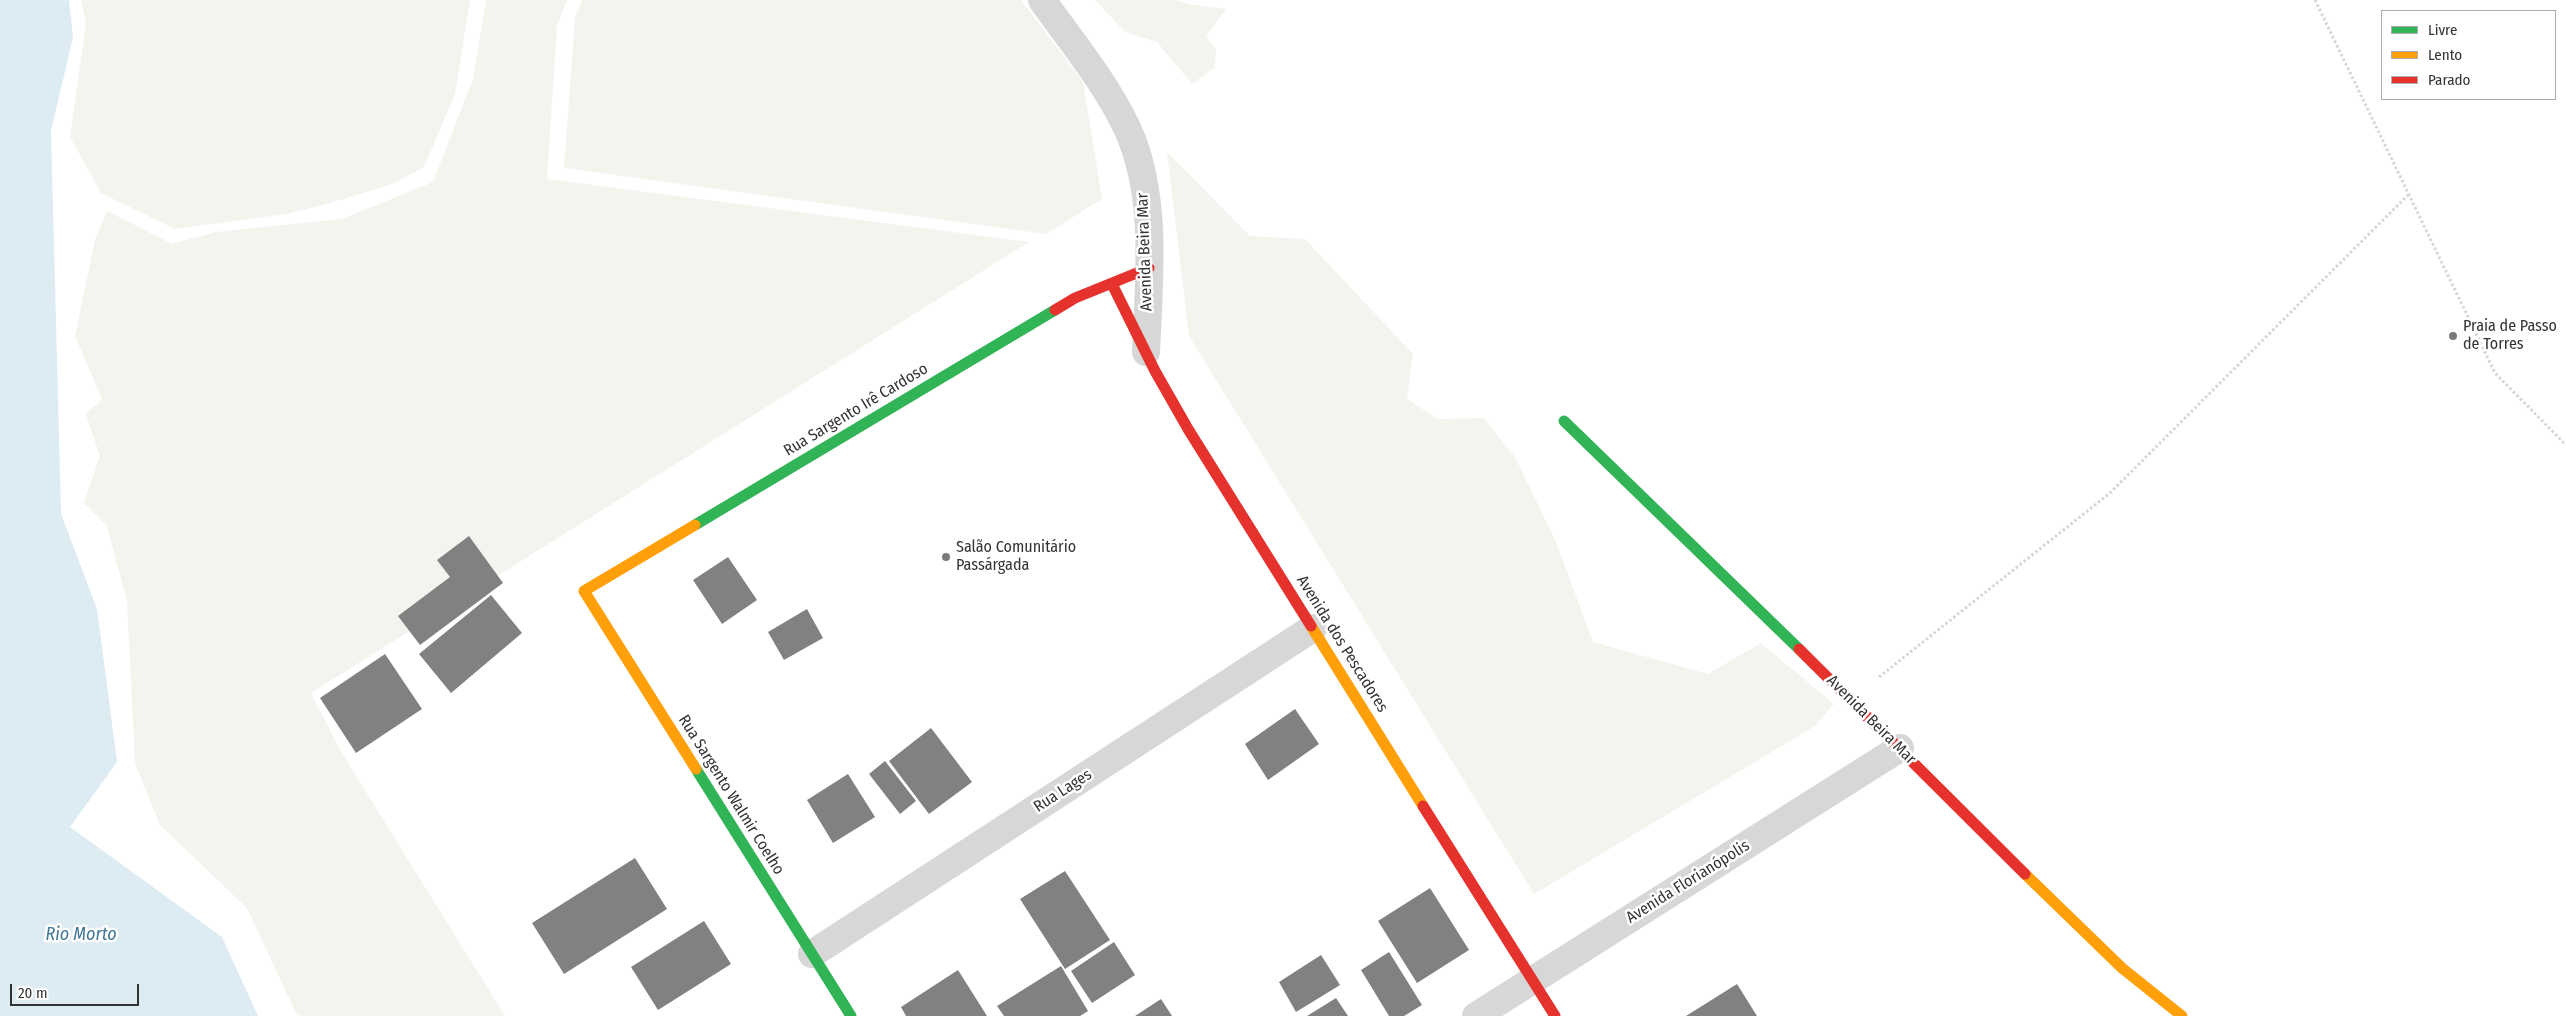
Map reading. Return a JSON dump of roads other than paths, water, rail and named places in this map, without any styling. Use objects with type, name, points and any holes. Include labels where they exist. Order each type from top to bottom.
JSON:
[{"type":"street","name":"Avenida Beira Mar","points":[[1042,0],[1100,79],[1128,131],[1143,184],[1149,268],[1146,352]]},
{"type":"street","name":"Rua Sargento Irê Cardoso","points":[[584,591],[1075,298],[1149,268]]},
{"type":"street","name":"Avenida dos Pescadores","points":[[1112,284],[1188,429],[1555,1016]]},
{"type":"street","name":"Avenida Beira Mar","points":[[1564,421],[1852,700],[2066,915],[2122,968],[2182,1016]]},
{"type":"street","name":"Rua Sargento Walmir Coelho","points":[[584,591],[851,1016]]},
{"type":"street","name":"Rua Lages","points":[[812,954],[1313,628]]},
{"type":"street","name":"Avenida Florianópolis","points":[[1476,1016],[1900,748]]},
{"type":"water","name":"Rio Morto","points":[[0,0],[69,0],[73,37],[51,131],[61,514],[97,609],[117,762],[70,827],[222,937],[258,1016],[0,1016]]},
{"type":"place","name":"Praia de Passo de Torres","points":[[2453,336]]},
{"type":"place","name":"Salão Comunitário Passárgada","points":[[946,557]]}]
